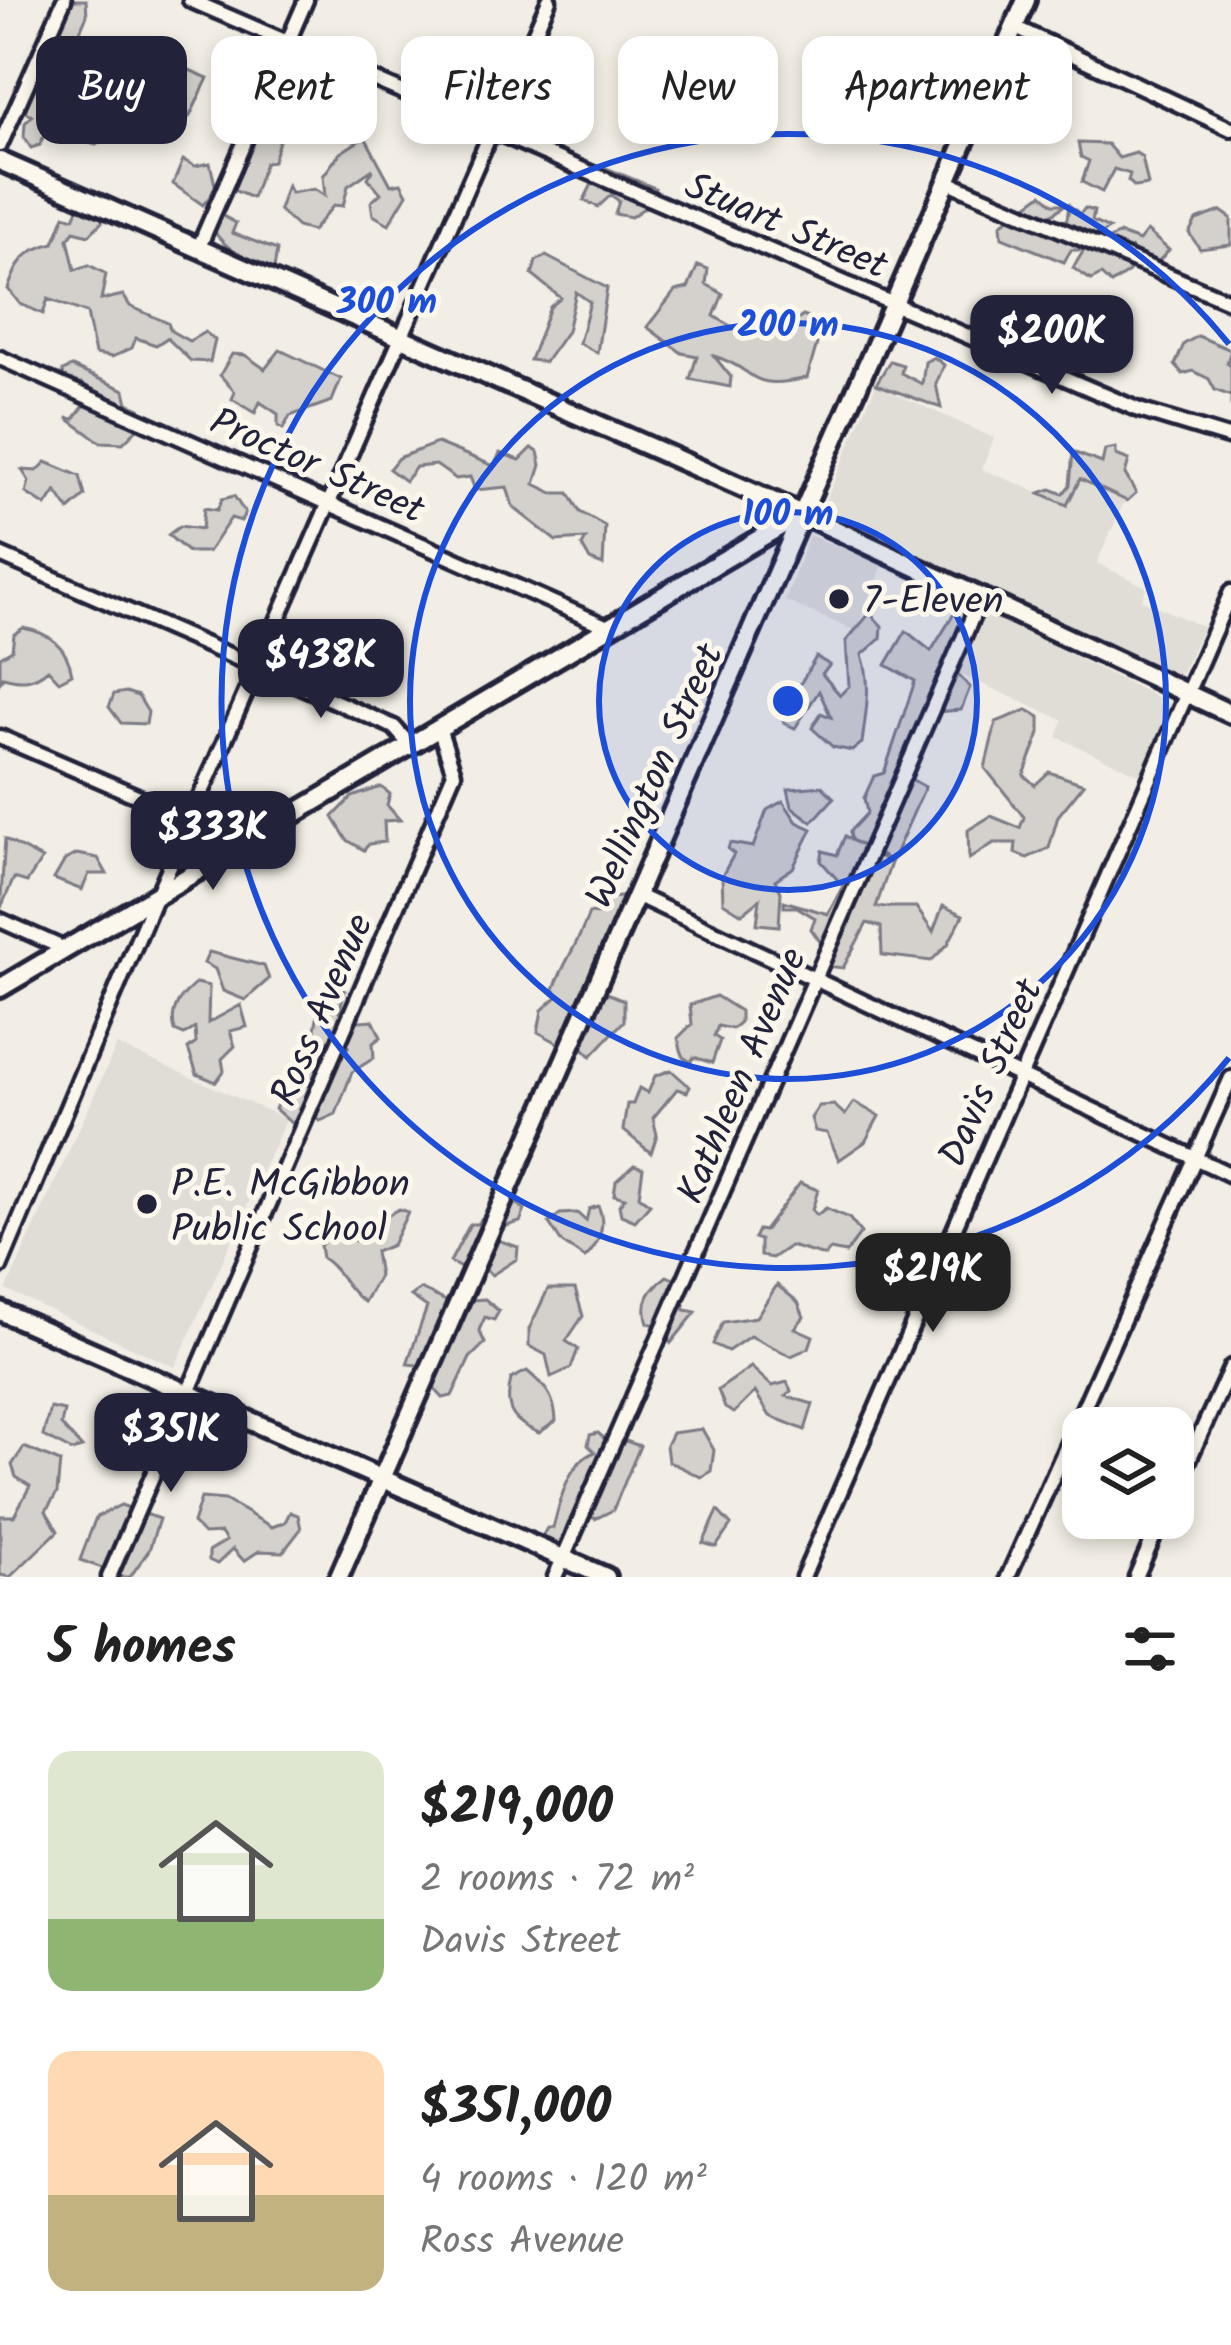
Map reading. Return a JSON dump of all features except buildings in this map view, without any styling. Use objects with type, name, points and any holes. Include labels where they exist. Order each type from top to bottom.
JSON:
[{"type":"street","points":[[0,145],[64,0]]},
{"type":"street","name":"Stuart Street","points":[[190,0],[273,36]]},
{"type":"street","points":[[290,36],[306,0]]},
{"type":"street","points":[[533,36],[549,0]]},
{"type":"street","name":"Wellington Street","points":[[339,1577],[1026,0]]},
{"type":"street","points":[[1014,27],[1231,129]]},
{"type":"street","points":[[198,249],[243,144]]},
{"type":"street","points":[[0,1267],[157,895],[487,144]]},
{"type":"street","name":"Stuart Street","points":[[515,144],[894,301],[1139,410],[1231,439]]},
{"type":"street","points":[[0,161],[802,514],[1231,714]]},
{"type":"street","points":[[946,181],[1231,302]]},
{"type":"street","name":"Proctor Street","points":[[0,358],[610,628]]},
{"type":"street","points":[[0,988],[802,514]]},
{"type":"street","points":[[737,552],[771,549],[778,559],[778,576]]},
{"type":"street","points":[[0,555],[394,727],[410,745]]},
{"type":"street","name":"Davis Street","points":[[802,1577],[1231,592]]},
{"type":"street","name":"Kathleen Avenue","points":[[555,1577],[981,597]]},
{"type":"street","name":"Ross Avenue","points":[[109,1577],[454,772],[439,728]]},
{"type":"street","points":[[0,737],[245,843]]},
{"type":"street","points":[[636,895],[1231,1175]]},
{"type":"street","points":[[0,920],[64,949]]},
{"type":"street","points":[[1008,1577],[1231,1078]]},
{"type":"street","points":[[0,1311],[606,1577]]},
{"type":"street","points":[[1194,1449],[1231,1367]]},
{"type":"street","points":[[1136,1577],[1153,1539]]},
{"type":"shaded area","points":[[66,0],[86,0],[87,15],[78,36],[48,36]]},
{"type":"shaded area","points":[[187,69],[208,78],[187,119]]},
{"type":"shaded area","points":[[36,74],[36,144],[40,145],[31,148],[24,137],[25,123],[32,116],[22,109]]},
{"type":"shaded area","points":[[1078,143],[1107,144],[1119,158],[1136,153],[1142,157],[1148,185],[1135,187],[1128,181],[1130,174],[1114,169],[1102,192],[1082,182],[1089,161],[1081,157]]},
{"type":"shaded area","points":[[246,144],[278,144],[252,198],[226,187]]},
{"type":"shaded area","points":[[354,144],[369,144],[391,185],[401,183],[407,194],[389,224],[373,215],[371,202],[381,193],[368,178],[373,169],[348,186],[343,206],[334,205],[312,231],[297,227],[279,210],[287,185],[291,193],[314,189],[325,196],[323,176],[340,153]]},
{"type":"shaded area","points":[[183,160],[195,166],[210,163],[216,189],[203,205],[173,184]]},
{"type":"shaded area","points":[[601,166],[655,188],[647,206],[631,217],[615,214],[619,201],[611,195],[598,207],[584,200]]},
{"type":"shaded area","points":[[1042,194],[1053,204],[1066,204],[1043,221],[1055,227],[1067,219],[1069,205],[1080,214],[1085,208],[1094,211],[1092,221],[1109,229],[1096,237],[1100,243],[1120,234],[1139,241],[1147,231],[1169,250],[1152,268],[1132,249],[1129,272],[1111,284],[1101,275],[1091,280],[1073,268],[1084,250],[1071,250],[1064,262],[1002,237],[1001,224]]},
{"type":"shaded area","points":[[80,204],[103,212],[102,222],[89,235],[74,231],[68,239],[75,270],[89,265],[106,274],[101,300],[123,295],[130,306],[168,323],[171,331],[189,341],[205,332],[215,340],[210,362],[191,361],[167,338],[156,345],[136,338],[132,348],[112,357],[95,354],[87,313],[48,299],[43,314],[20,304],[8,289],[19,264],[29,253],[54,243],[65,215],[74,218]]},
{"type":"shaded area","points":[[212,210],[236,223],[232,233],[277,250],[274,269],[226,245],[208,219]]},
{"type":"shaded area","points":[[1221,211],[1231,218],[1231,245],[1200,249],[1189,233],[1196,220]]},
{"type":"shaded area","points":[[546,256],[607,288],[597,353],[579,343],[590,302],[576,292],[567,331],[545,362],[530,360],[550,307],[561,298],[532,275],[536,261]]},
{"type":"shaded area","points":[[698,265],[708,269],[706,284],[723,294],[714,316],[737,330],[755,314],[768,317],[763,330],[774,337],[803,316],[823,323],[807,378],[762,381],[714,356],[731,377],[730,387],[690,379],[697,356],[682,353],[647,327],[675,291],[688,288]]},
{"type":"shaded area","points":[[1198,336],[1231,350],[1227,363],[1231,366],[1231,396],[1215,390],[1209,379],[1193,371],[1183,374],[1175,365],[1184,344]]},
{"type":"shaded area","points":[[280,350],[341,379],[332,401],[290,416],[283,429],[278,426],[278,414],[260,402],[255,413],[232,399],[235,392],[220,375],[232,354],[245,355],[265,369]]},
{"type":"shaded area","points":[[934,357],[944,365],[936,384],[941,408],[876,384],[890,361],[903,365],[901,373],[922,384],[925,362]]},
{"type":"shaded area","points":[[72,367],[125,390],[128,403],[140,408],[140,426],[123,443],[100,442],[67,418],[74,419],[87,402],[81,397],[82,383],[64,382],[63,371]]},
{"type":"shaded area","points":[[876,385],[994,438],[982,469],[1067,504],[1079,478],[1125,500],[1097,563],[1146,587],[1142,600],[1203,627],[1179,677],[822,509]]},
{"type":"shaded area","points":[[437,443],[494,466],[500,453],[520,460],[532,448],[538,452],[541,465],[535,484],[553,493],[569,493],[580,512],[605,526],[603,565],[590,560],[582,546],[586,539],[556,541],[513,507],[507,487],[475,490],[470,477],[456,479],[436,465],[416,467],[405,481],[389,469],[398,458]]},
{"type":"shaded area","points":[[1116,448],[1116,455],[1129,460],[1125,474],[1136,493],[1127,501],[1080,479],[1067,505],[1040,493],[1051,489],[1063,494],[1070,485],[1073,452],[1102,463],[1105,450]]},
{"type":"shaded area","points":[[46,462],[80,476],[85,496],[69,510],[56,491],[46,506],[26,493],[29,481],[22,470],[37,471]]},
{"type":"shaded area","points":[[234,496],[245,513],[241,521],[231,518],[208,552],[188,552],[168,535],[180,526],[202,529],[204,508],[217,510],[222,499]]},
{"type":"shaded area","points":[[809,535],[883,565],[856,631],[785,601]]},
{"type":"shaded area","points":[[957,609],[976,619],[954,671],[970,687],[961,710],[934,712],[900,773],[925,787],[892,861],[851,840],[850,831],[867,813],[864,798],[874,776],[884,773],[915,681],[886,665],[906,631],[931,651]]},
{"type":"shaded area","points":[[983,612],[1189,713],[1156,782],[1057,737],[1063,720],[957,673]]},
{"type":"shaded area","points":[[870,613],[882,626],[881,638],[862,655],[867,687],[862,743],[852,751],[833,747],[812,728],[821,713],[831,717],[819,691],[795,728],[784,723],[779,707],[801,700],[796,691],[816,657],[830,665],[822,674],[840,695],[849,686],[846,641]]},
{"type":"shaded area","points":[[23,628],[56,642],[72,674],[59,681],[48,669],[32,679],[3,677],[0,682],[0,657],[12,650],[14,634]]},
{"type":"shaded area","points":[[114,694],[138,696],[148,712],[146,724],[121,723],[109,707]]},
{"type":"shaded area","points":[[1027,710],[1040,717],[1040,733],[1024,775],[1035,785],[1049,772],[1084,784],[1058,816],[1049,848],[1027,858],[1015,853],[1016,843],[994,843],[969,859],[968,830],[991,816],[1020,828],[1024,817],[985,768],[996,722]]},
{"type":"shaded area","points":[[822,786],[834,798],[812,822],[792,807],[788,789]]},
{"type":"shaded area","points":[[381,787],[390,794],[387,805],[400,820],[384,821],[385,842],[369,844],[364,850],[347,840],[333,817],[352,797]]},
{"type":"shaded area","points":[[783,801],[797,822],[812,829],[793,868],[775,880],[781,892],[779,926],[757,924],[760,899],[742,914],[723,902],[722,876],[734,854],[728,849],[730,843],[753,847],[767,810]]},
{"type":"shaded area","points":[[845,836],[891,863],[876,907],[916,907],[933,932],[943,906],[963,915],[948,944],[931,961],[882,955],[881,927],[867,923],[843,968],[824,966],[827,951],[811,929],[815,918],[797,907],[784,907],[784,901],[828,914],[843,886],[821,861],[823,851],[837,855]]},
{"type":"shaded area","points":[[5,839],[42,859],[27,882],[14,878],[0,910]]},
{"type":"shaded area","points":[[77,854],[98,858],[107,874],[89,874],[82,890],[54,879],[65,860]]},
{"type":"shaded area","points":[[630,896],[612,936],[602,944],[571,1030],[558,1043],[538,1032],[542,1010],[558,996],[554,989],[589,913],[599,914],[610,898]]},
{"type":"shaded area","points":[[209,952],[264,966],[269,979],[245,1000],[223,991],[215,969],[204,963]]},
{"type":"shaded area","points":[[196,983],[209,986],[208,1023],[241,1005],[247,1027],[230,1031],[235,1046],[222,1059],[224,1071],[216,1082],[197,1074],[188,1049],[196,1043],[195,1028],[184,1035],[175,1031],[177,1004]]},
{"type":"shaded area","points":[[334,985],[345,991],[339,1011],[345,1022],[373,1020],[381,1037],[373,1043],[374,1058],[352,1072],[336,1114],[320,1121],[313,1116],[336,1054],[348,1047],[339,1035],[333,1047],[313,1041],[318,1012]]},
{"type":"shaded area","points":[[607,993],[624,1000],[624,1021],[591,1056],[579,1044],[581,1031]]},
{"type":"shaded area","points":[[716,996],[740,1011],[740,1022],[732,1029],[718,1026],[714,1036],[720,1040],[712,1063],[694,1057],[691,1062],[683,1057],[678,1038],[692,1024],[690,1005]]},
{"type":"shaded area","name":"P.E. McGibbon Public School","points":[[117,1045],[286,1119],[175,1367],[6,1290]]},
{"type":"shaded area","points":[[324,1065],[302,1117],[291,1123],[275,1109],[281,1096],[286,1097],[304,1076],[301,1070]]},
{"type":"shaded area","points":[[671,1070],[690,1087],[687,1092],[677,1089],[653,1118],[657,1135],[651,1153],[623,1130],[627,1104],[633,1104],[639,1088],[648,1093],[655,1076]]},
{"type":"shaded area","points":[[854,1102],[879,1116],[865,1142],[839,1160],[827,1133],[815,1131],[811,1118],[819,1106],[834,1105],[845,1115]]},
{"type":"shaded area","points":[[634,1165],[643,1168],[639,1196],[650,1204],[635,1221],[621,1215],[619,1205],[625,1198],[614,1195],[616,1181]]},
{"type":"shaded area","points":[[800,1183],[818,1190],[812,1210],[817,1215],[826,1208],[849,1218],[861,1233],[846,1253],[830,1250],[825,1256],[790,1246],[772,1258],[760,1256],[760,1240],[754,1238],[758,1230],[764,1231]]},
{"type":"shaded area","points":[[514,1202],[525,1210],[520,1222],[506,1226],[495,1239],[518,1247],[517,1259],[492,1275],[482,1267],[468,1272],[450,1262],[470,1224],[477,1224],[486,1213],[501,1220]]},
{"type":"shaded area","points":[[598,1206],[600,1234],[585,1258],[562,1243],[549,1223],[560,1214],[577,1213],[586,1221],[589,1209]]},
{"type":"shaded area","points":[[399,1209],[408,1212],[392,1245],[375,1252],[379,1276],[364,1302],[322,1258],[320,1246],[328,1236],[358,1241],[366,1226]]},
{"type":"shaded area","points":[[667,1276],[682,1283],[685,1310],[696,1312],[671,1343],[661,1326],[648,1323],[646,1308],[652,1291]]},
{"type":"shaded area","points":[[777,1285],[798,1302],[804,1317],[795,1328],[813,1336],[809,1348],[791,1356],[750,1336],[728,1351],[713,1344],[723,1322],[756,1317]]},
{"type":"shaded area","points":[[420,1289],[446,1301],[443,1320],[453,1325],[471,1300],[485,1299],[499,1311],[494,1320],[485,1317],[479,1330],[485,1343],[470,1358],[452,1396],[443,1398],[433,1387],[445,1345],[426,1366],[407,1364],[427,1307],[411,1296]]},
{"type":"shaded area","points":[[548,1289],[575,1289],[583,1316],[566,1341],[578,1349],[571,1368],[551,1377],[546,1355],[529,1346],[529,1329]]},
{"type":"shaded area","points":[[751,1367],[772,1386],[787,1382],[791,1391],[786,1396],[813,1404],[805,1430],[770,1416],[755,1392],[734,1413],[725,1408],[718,1390]]},
{"type":"shaded area","points":[[527,1371],[554,1405],[556,1421],[539,1433],[516,1419],[509,1406],[511,1379]]},
{"type":"shaded area","points":[[50,1408],[64,1411],[61,1425],[82,1448],[72,1451],[43,1436]]},
{"type":"shaded area","points":[[702,1429],[714,1450],[711,1471],[701,1477],[668,1461],[666,1445],[672,1433]]},
{"type":"shaded area","points":[[598,1433],[606,1440],[598,1458],[610,1463],[623,1440],[640,1446],[613,1510],[595,1519],[579,1507],[576,1511],[586,1519],[578,1536],[555,1549],[539,1542],[547,1528],[553,1528],[571,1474],[595,1452],[588,1445],[590,1435]]},
{"type":"shaded area","points":[[24,1447],[60,1462],[57,1493],[46,1511],[58,1531],[10,1577],[0,1575],[0,1516],[14,1516],[30,1486],[16,1477],[12,1465]]},
{"type":"shaded area","points":[[201,1498],[225,1500],[272,1527],[285,1522],[290,1512],[298,1515],[301,1529],[283,1552],[259,1551],[244,1561],[233,1549],[217,1564],[209,1560],[209,1551],[226,1541],[221,1533],[204,1534],[193,1523]]},
{"type":"shaded area","points":[[121,1505],[159,1519],[149,1550],[130,1577],[103,1577],[105,1569],[80,1560],[96,1517]]},
{"type":"shaded area","points":[[718,1511],[731,1525],[716,1547],[703,1543]]},
{"type":"place","name":"7-Eleven","points":[[839,599]]},
{"type":"place","name":"P.E. McGibbon Public School","points":[[147,1204]]}]
